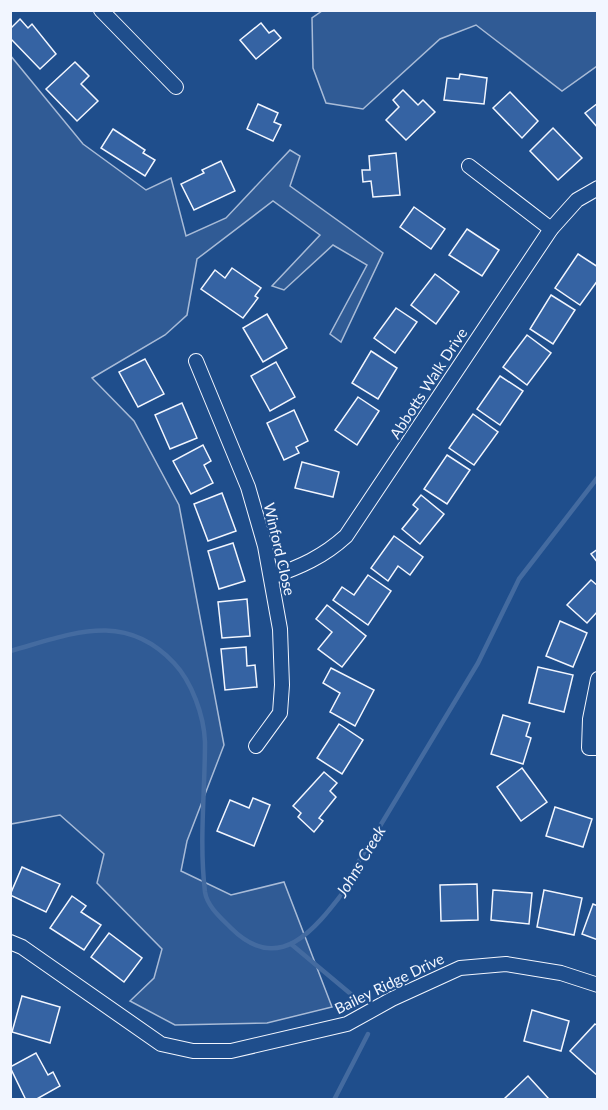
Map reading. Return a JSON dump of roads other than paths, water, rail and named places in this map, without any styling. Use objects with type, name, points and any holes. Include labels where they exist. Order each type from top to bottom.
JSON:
[{"type":"street","points":[[101,10],[176,87]]},
{"type":"street","points":[[469,166],[551,229]]},
{"type":"street","name":"Abbotts Walk Drive","points":[[271,577],[308,564],[329,551],[346,536],[551,229],[577,200],[597,188]]},
{"type":"street","name":"Winford Close","points":[[196,361],[248,487],[265,546],[280,629],[282,685],[280,712],[256,746]]},
{"type":"street","points":[[597,679],[590,719],[589,748],[597,748]]},
{"type":"street","name":"Bailey Ridge Drive","points":[[10,942],[22,947],[161,1044],[194,1051],[231,1051],[347,1024],[392,999],[459,968],[506,964],[561,973],[597,985]]},
{"type":"waterway","name":"Johns Creek","points":[[10,651],[76,633],[116,631],[136,636],[155,647],[174,663],[191,689],[204,732],[202,854],[206,897],[219,916],[249,942],[266,948],[282,947],[311,930],[348,886],[347,881],[478,663],[519,579],[598,477]]},
{"type":"waterway","points":[[291,944],[352,995]]},
{"type":"waterway","points":[[334,1100],[368,1034]]}]
